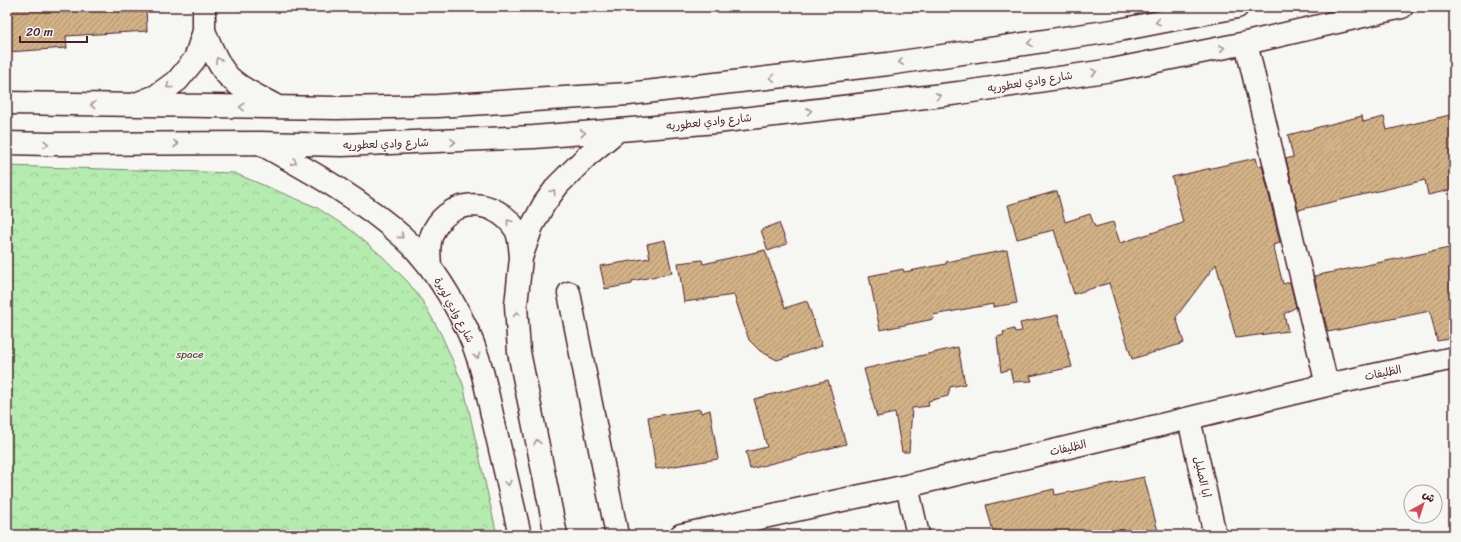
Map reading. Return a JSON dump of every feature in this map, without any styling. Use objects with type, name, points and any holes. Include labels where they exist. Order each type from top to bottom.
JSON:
[{"type":"street","points":[[132,106],[156,96],[178,80],[195,59],[204,31],[204,7]]},
{"type":"street","points":[[7,103],[338,108],[438,106],[628,94],[888,64],[1119,30],[1237,7]]},
{"type":"street","name":"شارع وادي لعطوريه","points":[[7,143],[342,145],[447,142],[617,131],[717,122],[960,93],[1112,70],[1246,43],[1402,7]]},
{"type":"street","points":[[204,31],[218,61],[228,76],[246,90],[281,108]]},
{"type":"street","points":[[1246,43],[1327,385]]},
{"type":"street","points":[[556,535],[519,352],[516,306],[521,258],[532,226],[544,204],[558,185],[583,160],[617,131]]},
{"type":"street","name":"شارع وادي لوبرة","points":[[260,144],[315,174],[352,198],[405,239],[430,266],[448,294],[464,325],[478,358],[519,534]]},
{"type":"street","points":[[430,266],[429,248],[433,231],[443,217],[458,208],[475,204],[492,208],[506,217],[516,231],[521,258]]},
{"type":"street","points":[[569,293],[617,535]]},
{"type":"street","name":"الظليفات","points":[[681,535],[907,486],[1327,385],[1454,358]]},
{"type":"street","name":"أبا الصليل","points":[[1190,418],[1215,535]]},
{"type":"street","points":[[907,486],[918,535]]},
{"type":"green space","name":"space","points":[[7,166],[234,173],[316,207],[351,230],[382,256],[408,282],[423,302],[441,334],[463,384],[497,535],[7,535]]},
{"type":"building","points":[[7,7],[146,7],[147,31],[66,36],[67,48],[7,52]]},
{"type":"building","points":[[1454,114],[1454,189],[1428,195],[1425,180],[1298,210],[1286,159],[1293,157],[1288,135],[1362,116],[1363,122],[1384,117],[1387,130]]},
{"type":"building","points":[[1256,158],[1258,166],[1262,165],[1280,243],[1273,245],[1283,284],[1290,282],[1296,307],[1284,314],[1288,331],[1236,338],[1216,264],[1176,317],[1184,343],[1132,359],[1109,283],[1074,294],[1054,230],[1017,239],[1008,205],[1057,191],[1065,222],[1090,214],[1095,227],[1113,222],[1120,243],[1183,223],[1172,177]]},
{"type":"building","points":[[779,223],[787,244],[768,251],[761,230]]},
{"type":"building","points":[[665,240],[672,273],[632,281],[632,284],[605,289],[600,266],[650,258],[647,244]]},
{"type":"building","points":[[1454,247],[1454,338],[1437,341],[1430,311],[1328,332],[1314,276]]},
{"type":"building","points":[[765,250],[785,308],[807,301],[822,346],[777,360],[760,351],[749,340],[734,295],[684,302],[678,263],[702,260],[703,264]]},
{"type":"building","points":[[1007,250],[1017,303],[993,307],[993,304],[933,315],[934,319],[880,330],[869,276],[903,269],[904,272]]},
{"type":"building","points":[[1058,315],[1072,367],[1030,376],[1032,381],[1013,382],[1010,369],[1001,372],[997,337],[1004,335],[1003,332],[1014,329],[1015,332],[1022,331],[1020,323]]},
{"type":"building","points":[[958,347],[965,384],[950,387],[948,396],[928,401],[929,406],[912,408],[909,452],[902,452],[895,413],[877,417],[864,369]]},
{"type":"building","points":[[828,380],[846,444],[750,469],[746,452],[767,447],[754,399]]},
{"type":"building","points":[[700,409],[701,413],[710,410],[718,459],[656,469],[648,417]]},
{"type":"building","points":[[1144,477],[1159,535],[994,535],[986,505],[1054,489],[1055,495]]}]
